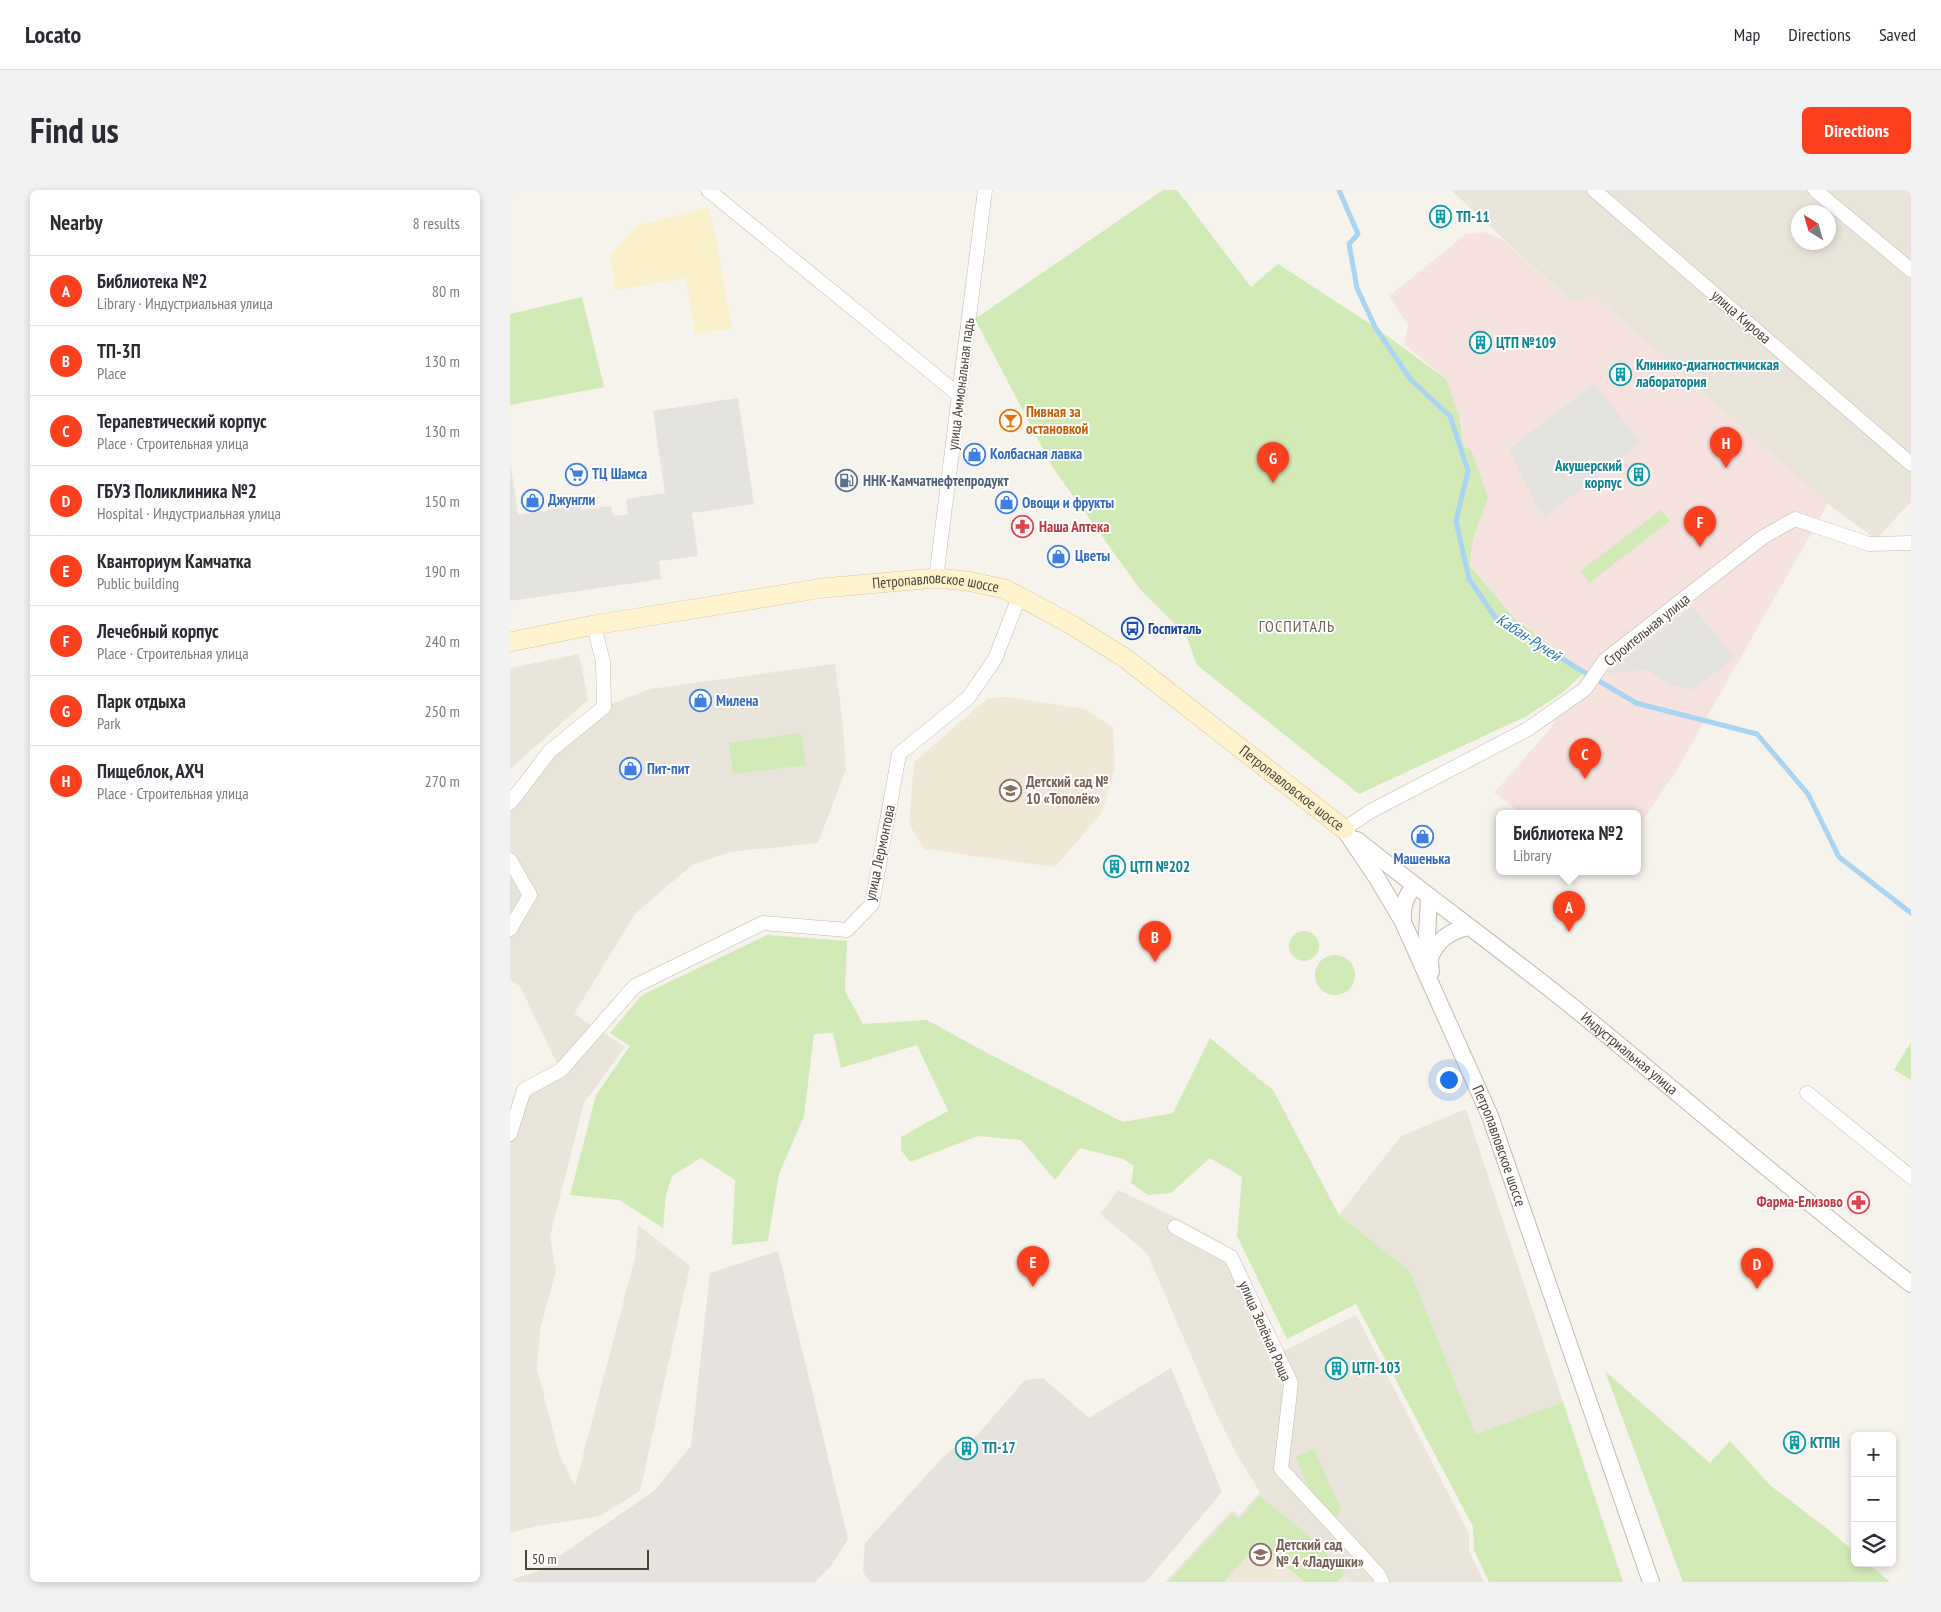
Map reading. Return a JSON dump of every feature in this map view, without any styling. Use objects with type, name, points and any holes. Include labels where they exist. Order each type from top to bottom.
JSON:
[{"type":"main road","name":"Петропавловское шоссе","points":[[510,642],[594,625],[823,588],[936,578],[986,585],[1005,590],[1067,622],[1125,658],[1344,829]]},
{"type":"street","points":[[708,190],[959,395]]},
{"type":"street","name":"улица Аммональная падь","points":[[936,578],[985,190]]},
{"type":"street","name":"улица Кирова","points":[[1594,190],[1911,464]]},
{"type":"street","points":[[1815,190],[1911,270]]},
{"type":"street","name":"Строительная улица","points":[[1344,829],[1370,811],[1528,730],[1586,689],[1605,660],[1763,537],[1794,519],[1869,544],[1911,543]]},
{"type":"street","name":"улица Лермонтова","points":[[510,1134],[524,1090],[560,1070],[635,986],[763,923],[848,930],[872,904],[899,754],[968,698],[995,659],[1019,597]]},
{"type":"street","points":[[510,803],[550,751],[604,707],[603,662],[594,625]]},
{"type":"street","name":"Индустриальная улица","points":[[1344,829],[1429,898],[1570,1005],[1829,1220],[1911,1284]]},
{"type":"street","name":"Петропавловское шоссе","points":[[1344,829],[1377,878],[1403,922],[1490,1116],[1651,1582]]},
{"type":"street","points":[[510,860],[530,895],[510,929]]},
{"type":"street","points":[[1403,922],[1402,908],[1405,897],[1414,886]]},
{"type":"street","points":[[1429,898],[1427,928],[1433,988]]},
{"type":"street","points":[[1429,960],[1434,948],[1443,938],[1456,930],[1468,927]]},
{"type":"street","points":[[1807,1093],[1911,1177]]},
{"type":"street","name":"улица Зелёная Роща","points":[[1175,1227],[1231,1257],[1291,1383],[1282,1469],[1379,1575],[1382,1582]]},
{"type":"shaded area","points":[[1451,190],[1911,190],[1911,502],[1876,539],[1828,504],[1570,301]]},
{"type":"shaded area","points":[[1484,232],[1502,239],[1570,301],[1596,296],[1828,504],[1678,768],[1641,823],[1641,810],[1518,810],[1494,793],[1550,729],[1585,672],[1514,618],[1470,564],[1473,539],[1488,498],[1464,449],[1446,379],[1404,344],[1408,325],[1389,296],[1466,234]]},
{"type":"shaded area","points":[[1595,383],[1641,443],[1545,517],[1538,508],[1509,449]]},
{"type":"shaded area","points":[[738,398],[754,504],[692,513],[698,556],[659,561],[661,579],[510,601],[510,459],[518,515],[581,505],[582,510],[611,506],[613,516],[628,514],[626,499],[665,493],[653,411]]},
{"type":"shaded area","points":[[1692,606],[1735,657],[1693,690],[1672,685],[1646,670],[1607,674]]},
{"type":"shaded area","points":[[579,654],[588,700],[510,769],[510,668]]},
{"type":"shaded area","points":[[835,664],[846,769],[818,843],[730,852],[692,865],[635,914],[574,1014],[625,1047],[584,1103],[550,1236],[556,1271],[540,1329],[537,1369],[559,1454],[575,1486],[635,1258],[638,1225],[690,1266],[640,1491],[600,1516],[532,1527],[510,1533],[510,1134],[524,1090],[560,1070],[520,986],[510,980],[510,929],[530,895],[510,860],[510,803],[550,751],[604,707],[650,689]]},
{"type":"shaded area","name":"Детский сад № 10 «Тополёк»","points":[[1006,697],[1086,709],[1113,728],[1115,769],[1101,814],[1055,867],[924,849],[909,824],[914,762],[988,698]]},
{"type":"shaded area","points":[[510,875],[521,895],[510,914]]},
{"type":"shaded area","points":[[1466,1109],[1563,1402],[1476,1434],[1410,1271],[1339,1215],[1401,1136]]},
{"type":"shaded area","points":[[1118,1190],[1179,1219],[1235,1250],[1283,1351],[1356,1315],[1469,1534],[1469,1551],[1484,1582],[1165,1582],[1232,1510],[1239,1516],[1260,1492],[1236,1453],[1216,1413],[1147,1253],[1100,1214]]},
{"type":"shaded area","points":[[778,1251],[848,1539],[831,1566],[815,1582],[510,1582],[510,1580],[536,1572],[654,1491],[691,1446],[710,1273]]},
{"type":"shaded area","points":[[1171,1368],[1222,1492],[1146,1582],[870,1582],[863,1572],[865,1543],[943,1457],[969,1435],[973,1440],[1025,1380],[1043,1378],[1089,1418]]},
{"type":"shaded area","name":"Детский сад № 4 «Ладушки»","points":[[1260,1496],[1308,1535],[1351,1582],[1168,1582],[1232,1514],[1239,1519]]},
{"type":"green space","points":[[1163,190],[1177,190],[1251,287],[1278,264],[1375,327],[1446,379],[1459,416],[1464,448],[1471,449],[1488,498],[1473,539],[1470,565],[1514,618],[1585,672],[1562,693],[1525,717],[1359,794],[1197,665],[1186,635],[1140,589],[1053,468],[975,319]]},
{"type":"green space","points":[[582,297],[604,387],[510,405],[510,314]]},
{"type":"green space","points":[[1661,510],[1670,521],[1589,583],[1580,571]]},
{"type":"green space","points":[[801,733],[806,765],[733,774],[729,743]]},
{"type":"green space","points":[[1304,931],[1315,935],[1319,946],[1315,957],[1304,961],[1293,957],[1289,946],[1293,935]]},
{"type":"green space","points":[[767,935],[847,941],[845,991],[863,1024],[927,1020],[989,1054],[1123,1122],[1173,1113],[1210,1038],[1273,1090],[1339,1215],[1410,1271],[1476,1434],[1563,1402],[1623,1582],[1489,1582],[1474,1550],[1473,1527],[1356,1304],[1287,1339],[1237,1236],[1242,1177],[1210,1158],[1171,1193],[1148,1195],[1131,1183],[1134,1166],[1123,1159],[1080,1148],[1055,1180],[1021,1140],[978,1136],[910,1162],[901,1150],[901,1137],[948,1111],[917,1045],[841,1068],[833,1033],[814,1034],[804,1116],[779,1174],[768,1241],[732,1245],[735,1180],[701,1158],[672,1176],[666,1195],[663,1228],[619,1200],[570,1195],[596,1095],[630,1046],[610,1033],[642,995]]},
{"type":"green space","points":[[1331,955],[1339,955],[1346,958],[1352,964],[1355,975],[1352,986],[1346,992],[1339,995],[1331,995],[1324,992],[1318,986],[1315,979],[1315,971],[1318,964],[1324,958]]},
{"type":"green space","points":[[1911,1042],[1911,1080],[1894,1070]]},
{"type":"green space","points":[[1605,1371],[1710,1463],[1730,1441],[1771,1486],[1851,1549],[1851,1567],[1873,1567],[1890,1582],[1683,1582]]},
{"type":"green space","points":[[1314,1449],[1341,1510],[1338,1516],[1331,1515],[1307,1485],[1296,1456]]},
{"type":"green space","name":"Детский сад № 4 «Ладушки»","points":[[1260,1496],[1308,1535],[1345,1573],[1337,1582],[1304,1582],[1259,1542],[1224,1582],[1168,1582],[1232,1514],[1239,1519]]},
{"type":"sand","points":[[708,207],[716,238],[732,328],[695,334],[686,278],[616,290],[609,257],[636,226]]},
{"type":"waterway","name":"Кабан-Ручей","points":[[1339,190],[1358,234],[1349,244],[1357,288],[1375,327],[1411,380],[1450,416],[1468,471],[1456,521],[1469,579],[1497,620],[1636,703],[1757,734],[1808,794],[1839,857],[1911,913]]},
{"type":"place","name":"ТП-11","points":[[1440,217]]},
{"type":"place","name":"ЦТП №109","points":[[1480,343]]},
{"type":"place","name":"Клинико-диагностичиская лаборатория","points":[[1620,374]]},
{"type":"place","name":"Пивная за остановкой","points":[[1010,421]]},
{"type":"place","name":"Колбасная лавка","points":[[974,454]]},
{"type":"place","name":"Пищеблок, АХЧ","points":[[1726,468]]},
{"type":"place","name":"ТЦ Шамса","points":[[576,474]]},
{"type":"place","name":"Акушерский корпус","points":[[1638,475]]},
{"type":"place","name":"ННК-Камчатнефтепродукт","points":[[847,481]]},
{"type":"place","name":"Парк отдыха","points":[[1273,483]]},
{"type":"place","name":"Джунгли","points":[[532,500]]},
{"type":"place","name":"Овощи и фрукты","points":[[1006,503]]},
{"type":"place","name":"Наша Аптека","points":[[1023,527]]},
{"type":"place","name":"Лечебный корпус","points":[[1700,547]]},
{"type":"place","name":"Цветы","points":[[1059,556]]},
{"type":"place","name":"Госпиталь","points":[[1132,629]]},
{"type":"place","name":"Милена","points":[[700,701]]},
{"type":"place","name":"Пит-пит","points":[[631,769]]},
{"type":"place","name":"Терапевтический корпус","points":[[1585,779]]},
{"type":"place","name":"Детский сад № 10 «Тополёк»","points":[[1010,791]]},
{"type":"place","name":"Машенька","points":[[1422,836]]},
{"type":"place","name":"ЦТП №202","points":[[1114,867]]},
{"type":"place","name":"Библиотека №2","points":[[1569,932]]},
{"type":"place","name":"ТП-3П","points":[[1155,962]]},
{"type":"place","name":"Фарма-Елизово","points":[[1859,1202]]},
{"type":"place","name":"Кванториум Камчатка","points":[[1033,1287]]},
{"type":"place","name":"ГБУЗ Поликлиника №2","points":[[1757,1289]]},
{"type":"place","name":"ЦТП-103","points":[[1336,1368]]},
{"type":"place","name":"КТПН","points":[[1794,1443]]},
{"type":"place","name":"ТП-17","points":[[966,1448]]},
{"type":"place","name":"Детский сад № 4 «Ладушки»","points":[[1260,1554]]},
{"type":"district","name":"ГОСПИТАЛЬ","points":[[1297,626]]}]
